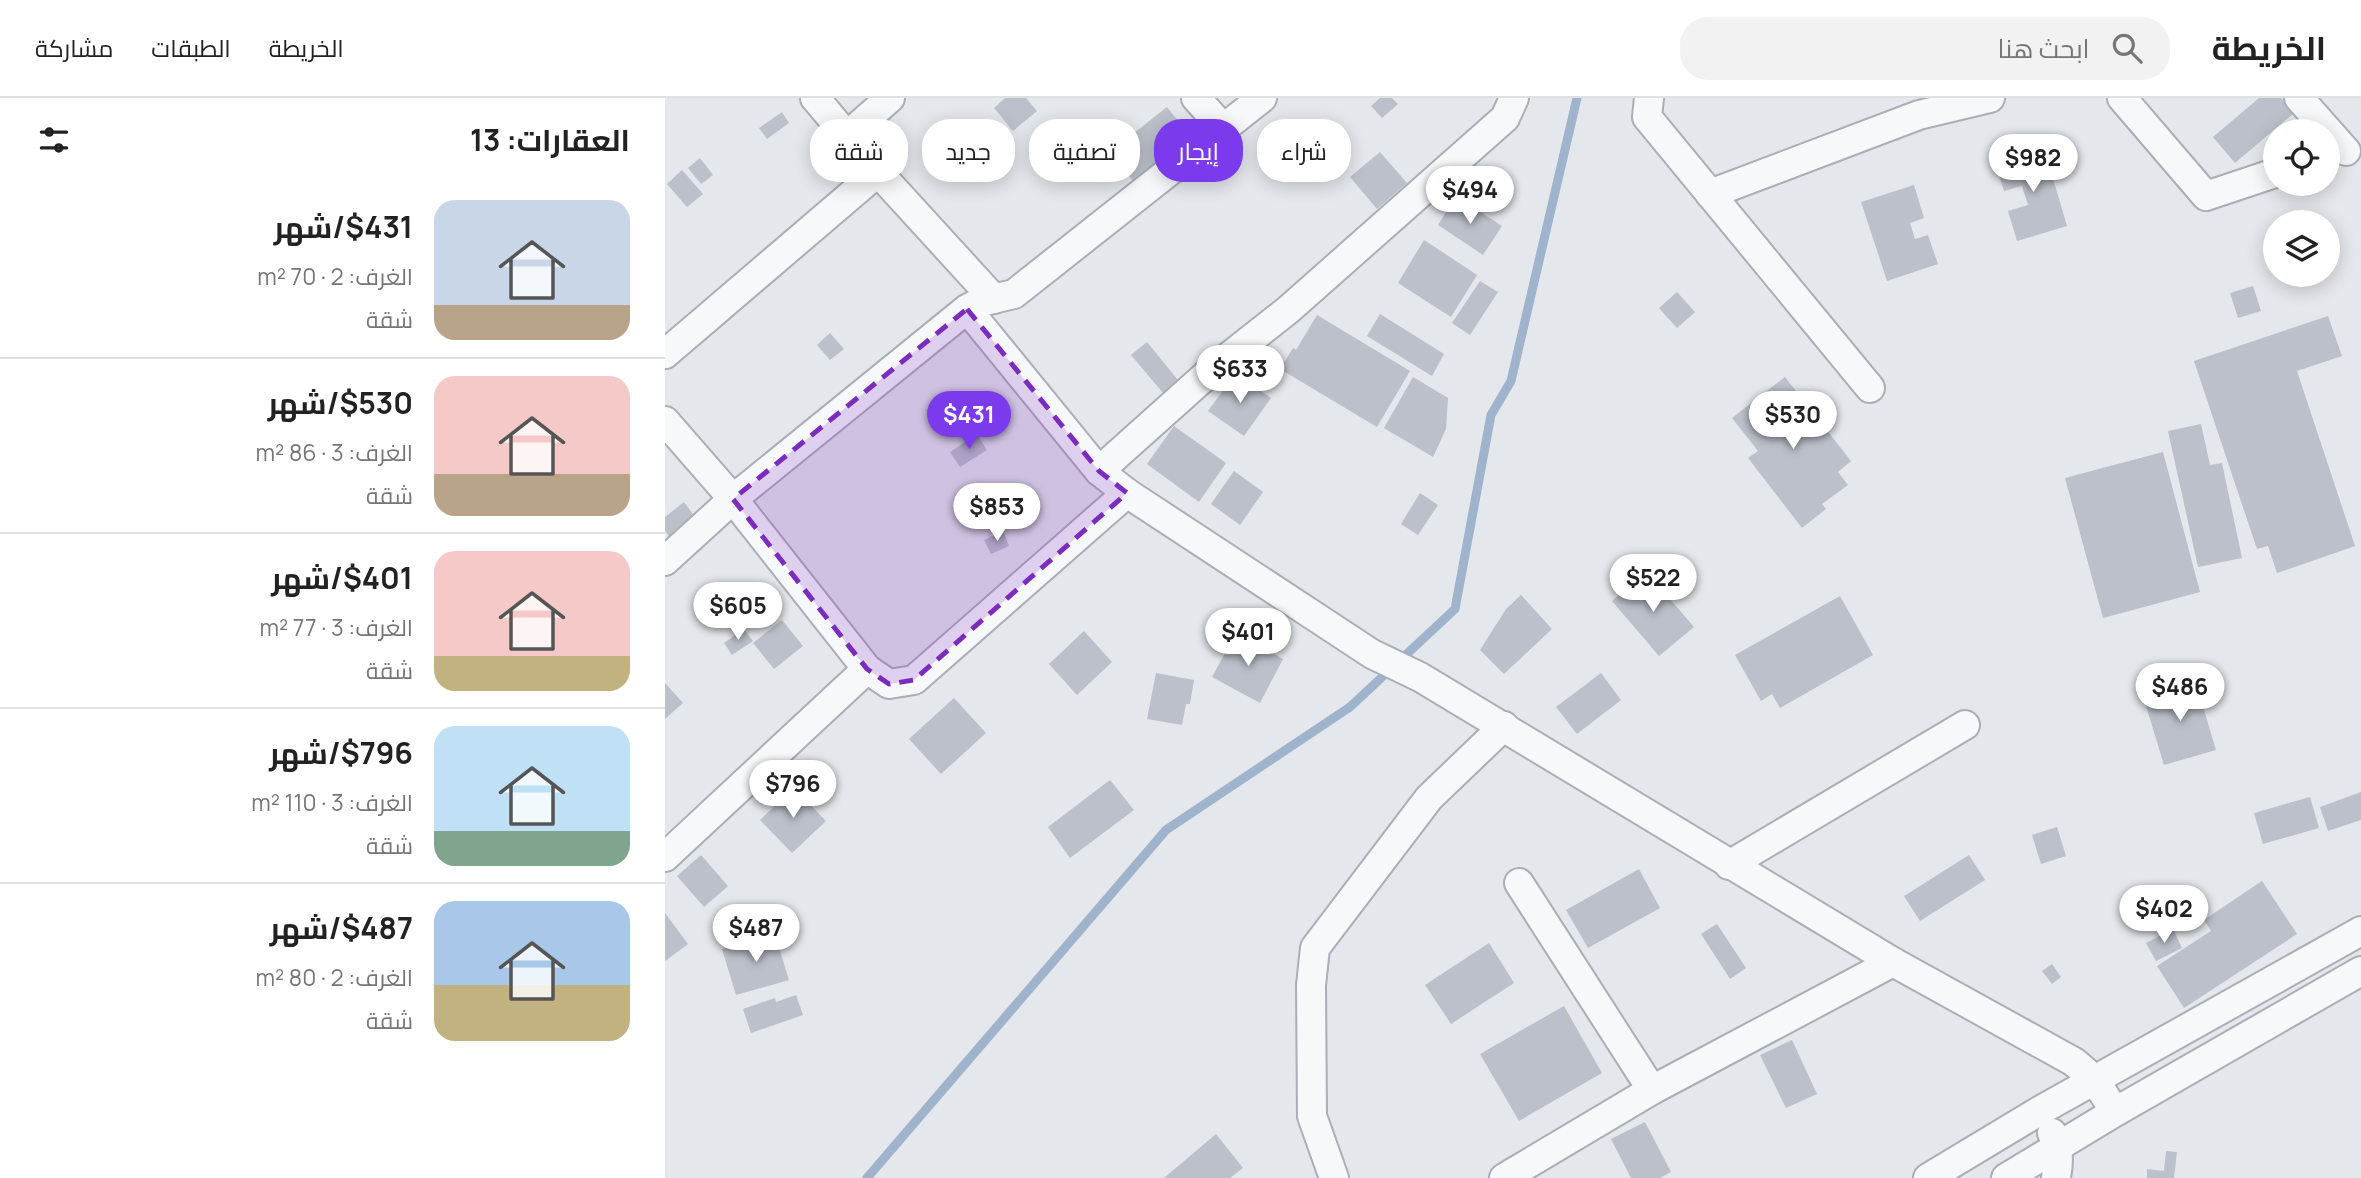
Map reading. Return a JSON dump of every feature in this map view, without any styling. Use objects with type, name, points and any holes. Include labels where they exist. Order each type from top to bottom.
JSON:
[{"type":"street","points":[[814,98],[832,119]]},
{"type":"street","points":[[866,119],[890,98]]},
{"type":"street","points":[[1196,98],[1215,119]]},
{"type":"street","points":[[1235,119],[1262,98]]},
{"type":"street","points":[[1100,471],[1213,369],[1288,310],[1504,118],[1514,98]]},
{"type":"street","points":[[1649,98],[1647,117],[1870,388]]},
{"type":"street","points":[[1710,194],[1919,115],[1990,98]]},
{"type":"street","points":[[2122,98],[2206,195],[2263,177]]},
{"type":"street","points":[[2299,98],[2345,151]]},
{"type":"street","points":[[665,355],[866,182]]},
{"type":"street","points":[[887,182],[994,299]]},
{"type":"street","points":[[665,561],[733,499],[967,309],[980,302],[1014,294],[1155,182]]},
{"type":"street","points":[[967,309],[1100,471],[1127,493],[1372,654],[1420,677],[1504,726],[1729,865],[1893,962],[2058,1053],[2095,1080],[2115,1112]]},
{"type":"street","points":[[665,421],[733,499],[867,669],[889,684],[914,680],[1127,493]]},
{"type":"street","points":[[665,857],[867,669]]},
{"type":"street","points":[[1729,865],[1965,725]]},
{"type":"street","points":[[1334,1178],[1312,1116],[1311,985],[1315,948],[1429,798],[1504,726]]},
{"type":"street","points":[[1519,883],[1652,1090]]},
{"type":"street","points":[[1929,1178],[2041,1110],[2361,931]]},
{"type":"street","points":[[1504,1178],[1652,1090],[1893,962]]},
{"type":"street","points":[[2006,1178],[2115,1112],[2361,971]]},
{"type":"street","points":[[2041,1110],[2058,1146],[2056,1178]]},
{"type":"highlighted area","points":[[967,309],[1099,471],[1127,493],[914,680],[889,684],[867,669],[733,499]]},
{"type":"building","points":[[1005,98],[1026,98],[1037,111],[1015,129],[1015,119],[1003,119],[994,108]]},
{"type":"building","points":[[1380,98],[1392,98],[1398,104],[1382,118],[1371,106]]},
{"type":"building","points":[[2259,98],[2281,98],[2294,113],[2287,119],[2263,119],[2263,139],[2235,163],[2213,137]]},
{"type":"building","points":[[1167,107],[1177,119],[1154,119],[1154,173],[1137,186],[1134,182],[1140,182],[1140,128]]},
{"type":"building","points":[[782,112],[789,123],[767,139],[759,128]]},
{"type":"building","points":[[2044,148],[2067,226],[2017,241],[2008,211],[2028,205],[2022,186],[2004,191],[1995,163]]},
{"type":"building","points":[[1380,152],[1407,183],[1377,209],[1351,176]]},
{"type":"building","points":[[700,158],[713,175],[701,184],[688,168]]},
{"type":"building","points":[[682,170],[703,194],[687,207],[667,184]]},
{"type":"building","points":[[1914,185],[1924,218],[1910,223],[1915,239],[1928,235],[1938,264],[1887,281],[1861,202]]},
{"type":"building","points":[[1456,196],[1502,226],[1483,255],[1438,225]]},
{"type":"building","points":[[1424,240],[1477,275],[1451,317],[1398,283]]},
{"type":"building","points":[[1480,281],[1498,292],[1470,335],[1452,323]]},
{"type":"building","points":[[2253,286],[2261,311],[2238,318],[2230,293]]},
{"type":"building","points":[[1677,292],[1695,312],[1677,328],[1659,308]]},
{"type":"building","points":[[1380,314],[1444,354],[1432,376],[1367,336]]},
{"type":"building","points":[[1317,315],[1410,371],[1377,427],[1280,369],[1293,348],[1296,350]]},
{"type":"building","points":[[2328,316],[2342,356],[2297,371],[2355,546],[2277,573],[2268,546],[2257,549],[2194,361]]},
{"type":"building","points":[[830,333],[844,349],[830,360],[817,345]]},
{"type":"building","points":[[1147,342],[1178,380],[1163,393],[1131,355]]},
{"type":"building","points":[[1236,373],[1271,398],[1244,436],[1208,411]]},
{"type":"building","points":[[1413,377],[1448,398],[1446,429],[1433,457],[1384,428]]},
{"type":"building","points":[[1785,377],[1851,461],[1838,472],[1848,485],[1822,504],[1826,509],[1802,528],[1748,458],[1758,451],[1732,418]]},
{"type":"building","points":[[2201,424],[2210,465],[2222,463],[2242,558],[2198,567],[2168,431]]},
{"type":"building","points":[[1174,426],[1226,463],[1199,502],[1147,464]]},
{"type":"building","points":[[977,434],[987,450],[960,467],[950,452]]},
{"type":"building","points":[[2163,452],[2200,592],[2103,618],[2065,478]]},
{"type":"building","points":[[1234,471],[1263,492],[1240,525],[1211,504]]},
{"type":"building","points":[[1420,493],[1438,505],[1418,535],[1401,524]]},
{"type":"building","points":[[684,502],[698,521],[672,540],[665,531],[665,517]]},
{"type":"building","points":[[1003,531],[1009,546],[991,554],[984,540]]},
{"type":"building","points":[[1646,571],[1694,627],[1659,656],[1612,601]]},
{"type":"building","points":[[1521,595],[1552,629],[1504,674],[1480,650],[1506,609]]},
{"type":"building","points":[[1840,596],[1873,655],[1780,708],[1772,694],[1761,701],[1735,655]]},
{"type":"building","points":[[769,604],[774,619],[758,625],[753,610]]},
{"type":"building","points":[[782,620],[803,646],[774,669],[753,643]]},
{"type":"building","points":[[744,629],[753,641],[732,655],[724,643]]},
{"type":"building","points":[[1084,631],[1112,662],[1077,695],[1049,664]]},
{"type":"building","points":[[1236,633],[1283,659],[1260,703],[1212,677]]},
{"type":"building","points":[[1156,673],[1194,680],[1190,704],[1186,704],[1182,725],[1147,719]]},
{"type":"building","points":[[1601,673],[1621,700],[1577,734],[1556,707]]},
{"type":"building","points":[[2195,680],[2216,750],[2164,765],[2143,696]]},
{"type":"building","points":[[665,683],[683,703],[665,719]]},
{"type":"building","points":[[954,698],[986,733],[941,774],[909,739]]},
{"type":"building","points":[[1110,780],[1134,810],[1070,858],[1048,827]]},
{"type":"building","points":[[794,788],[826,821],[792,853],[760,820]]},
{"type":"building","points":[[2361,792],[2361,820],[2328,831],[2320,807]]},
{"type":"building","points":[[2310,797],[2319,828],[2263,844],[2254,813]]},
{"type":"building","points":[[2057,827],[2066,856],[2041,864],[2032,835]]},
{"type":"building","points":[[701,855],[728,886],[704,907],[677,876]]},
{"type":"building","points":[[1969,855],[1985,880],[1920,921],[1904,896]]},
{"type":"building","points":[[1639,869],[1660,908],[1588,948],[1566,910]]},
{"type":"building","points":[[2262,881],[2297,934],[2184,1008],[2157,966],[2211,931],[2204,920]]},
{"type":"building","points":[[665,913],[688,944],[665,961]]},
{"type":"building","points":[[1717,924],[1746,968],[1730,979],[1701,934]]},
{"type":"building","points":[[2173,929],[2182,948],[2156,961],[2146,943]]},
{"type":"building","points":[[775,934],[789,980],[736,995],[722,949]]},
{"type":"building","points":[[1489,943],[1514,983],[1451,1024],[1425,985]]},
{"type":"building","points":[[2052,964],[2061,977],[2052,984],[2042,971]]},
{"type":"building","points":[[796,995],[803,1015],[751,1033],[743,1009],[775,998],[776,1002]]},
{"type":"building","points":[[1564,1006],[1602,1073],[1519,1121],[1480,1054]]},
{"type":"building","points":[[1792,1040],[1817,1094],[1786,1108],[1760,1055]]},
{"type":"building","points":[[1645,1122],[1671,1172],[1660,1178],[1631,1178],[1611,1139]]},
{"type":"building","points":[[1216,1134],[1243,1168],[1230,1178],[1164,1178]]},
{"type":"building","points":[[2166,1151],[2177,1152],[2174,1178],[2147,1178],[2147,1169],[2164,1171]]},
{"type":"waterway","points":[[867,1178],[1166,830],[1350,707],[1455,609],[1491,415],[1511,381],[1577,98]]}]
